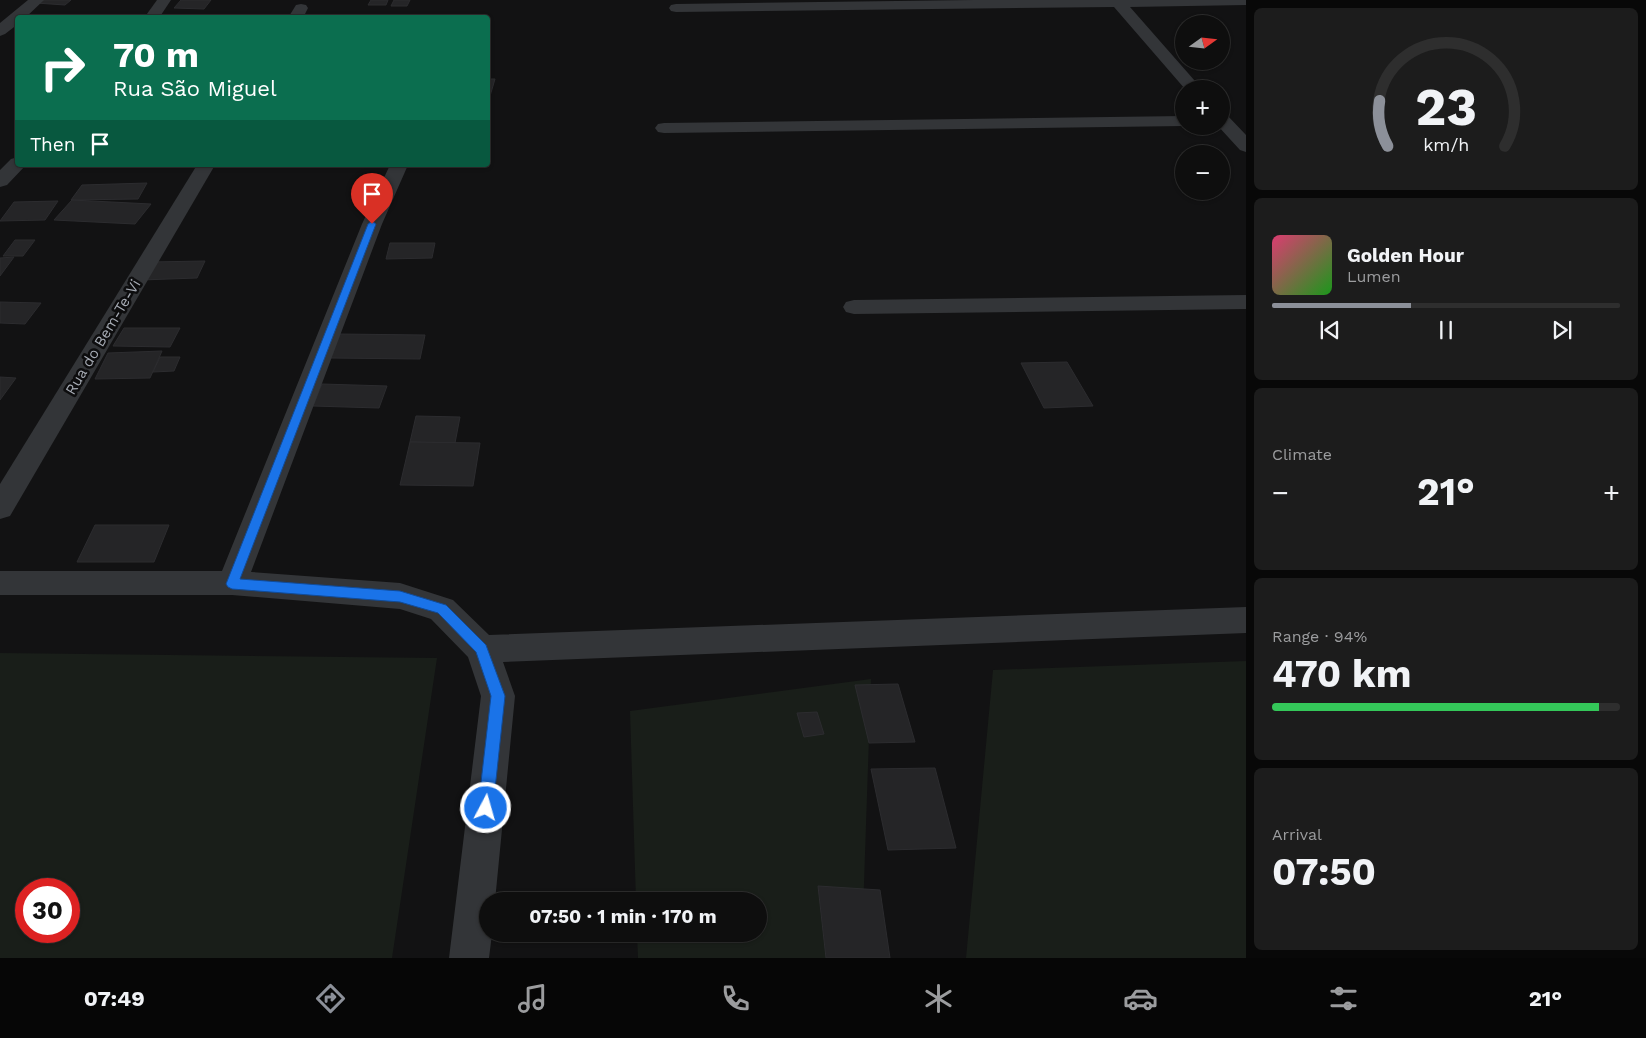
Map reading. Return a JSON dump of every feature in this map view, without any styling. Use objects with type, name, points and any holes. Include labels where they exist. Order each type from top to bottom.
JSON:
[{"type":"street","points":[[19,15],[36,0]]},
{"type":"street","points":[[153,15],[164,0]]},
{"type":"street","points":[[676,8],[1246,1]]},
{"type":"street","points":[[1118,2],[1186,80]]},
{"type":"street","points":[[0,31],[15,18]]},
{"type":"street","points":[[1230,120],[1246,120]]},
{"type":"street","points":[[664,128],[1175,121]]},
{"type":"street","points":[[1230,129],[1246,146]]},
{"type":"street","points":[[0,181],[15,166]]},
{"type":"street","name":"Rua do Bem-Te-Vi","points":[[0,508],[205,167]]},
{"type":"street","points":[[232,584],[372,224],[398,167]]},
{"type":"street","points":[[854,308],[1246,302]]},
{"type":"street","points":[[0,582],[232,584],[400,596],[442,609],[482,649],[498,696],[469,958]]},
{"type":"street","points":[[482,649],[1246,620]]},
{"type":"shaded area","points":[[0,653],[437,658],[392,958],[0,958]]},
{"type":"shaded area","points":[[1246,661],[1246,958],[966,958],[993,670]]},
{"type":"shaded area","points":[[871,679],[862,942],[879,958],[638,958],[637,942],[767,942],[767,892],[636,892],[630,711]]},
{"type":"building","points":[[40,0],[71,0],[65,5],[36,3]]},
{"type":"building","points":[[181,0],[211,0],[204,9],[174,8]]},
{"type":"building","points":[[371,0],[388,0],[386,5],[368,5]]},
{"type":"building","points":[[394,0],[410,0],[407,6],[391,6]]},
{"type":"building","points":[[490,79],[495,79],[490,96]]},
{"type":"building","points":[[147,183],[138,199],[71,200],[82,185]]},
{"type":"building","points":[[72,200],[151,204],[135,224],[54,220]]},
{"type":"building","points":[[58,201],[45,220],[0,221],[14,202]]},
{"type":"building","points":[[15,240],[35,240],[23,256],[3,256]]},
{"type":"building","points":[[390,243],[435,243],[432,258],[386,259]]},
{"type":"building","points":[[14,257],[0,276],[0,258]]},
{"type":"building","points":[[205,261],[197,278],[141,280],[150,262]]},
{"type":"building","points":[[0,302],[41,303],[25,324],[0,323]]},
{"type":"building","points":[[124,328],[180,328],[170,347],[113,346]]},
{"type":"building","points":[[338,334],[425,335],[420,359],[330,358]]},
{"type":"building","points":[[162,351],[150,378],[95,379],[108,353]]},
{"type":"building","points":[[160,357],[180,357],[174,371],[153,372]]},
{"type":"building","points":[[1067,362],[1093,406],[1044,408],[1021,363]]},
{"type":"building","points":[[0,377],[16,378],[0,400]]},
{"type":"building","points":[[322,384],[387,386],[379,408],[313,406]]},
{"type":"building","points":[[416,416],[460,417],[455,443],[410,442]]},
{"type":"building","points":[[410,442],[480,443],[473,486],[400,485]]},
{"type":"building","points":[[95,525],[169,525],[154,562],[77,562]]},
{"type":"building","points":[[898,684],[915,742],[869,743],[855,685]]},
{"type":"building","points":[[817,712],[824,734],[804,737],[797,713]]},
{"type":"building","points":[[935,768],[956,848],[888,850],[871,769]]},
{"type":"building","points":[[818,886],[880,890],[890,958],[826,958]]},
{"type":"route","points":[[372,224],[232,584],[400,596],[442,609],[482,649],[498,696],[486,808]]}]
